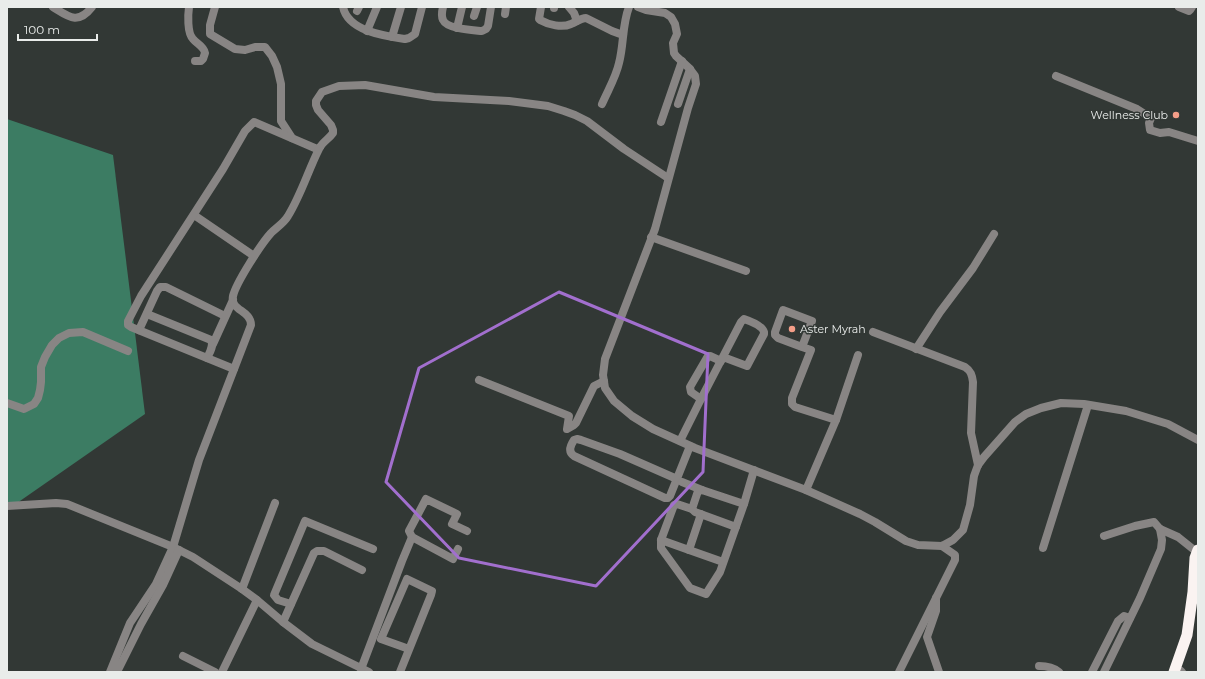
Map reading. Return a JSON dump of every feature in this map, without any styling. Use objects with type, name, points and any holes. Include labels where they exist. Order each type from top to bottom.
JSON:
[{"type":"highway","points":[[1179,672],[1190,641],[1196,596],[1195,558],[1198,551]]},
{"type":"street","points":[[53,7],[75,19],[89,12],[92,7]]},
{"type":"street","points":[[189,7],[190,35],[202,47],[205,53],[203,59],[200,61],[195,61]]},
{"type":"street","points":[[215,7],[210,26],[210,34],[235,48],[245,50],[255,47],[265,47],[272,56],[277,67],[281,84],[281,121],[292,139]]},
{"type":"street","points":[[344,7],[345,15],[360,28],[367,31],[405,39],[414,36],[422,7]]},
{"type":"street","points":[[367,31],[377,7]]},
{"type":"street","points":[[392,37],[401,7]]},
{"type":"street","points":[[443,7],[443,20],[448,25],[457,28],[482,31],[488,26],[491,7]]},
{"type":"street","points":[[457,28],[462,7]]},
{"type":"street","points":[[474,16],[477,7]]},
{"type":"street","points":[[541,7],[539,18],[543,22],[562,26],[572,24],[582,18],[586,18],[623,35]]},
{"type":"street","points":[[569,7],[574,13],[577,21]]},
{"type":"street","points":[[602,104],[619,64],[625,20],[629,7]]},
{"type":"street","points":[[637,7],[669,14],[675,24],[676,34],[673,43],[674,53],[695,76],[696,84],[668,178],[655,229],[605,359],[603,375],[605,388],[614,401],[632,416],[653,429],[680,442],[806,490],[860,514],[906,541],[918,545],[942,546],[953,540],[963,530],[970,504],[974,476],[978,466],[984,457],[1015,422],[1026,414],[1041,408],[1061,403],[1088,405],[1126,411],[1168,424],[1198,440]]},
{"type":"street","points":[[1179,7],[1189,11],[1192,7]]},
{"type":"street","points":[[661,122],[682,61]]},
{"type":"street","points":[[678,104],[690,69]]},
{"type":"street","points":[[1056,76],[1146,114],[1151,118],[1149,123],[1150,130],[1160,133],[1169,132],[1198,141]]},
{"type":"street","points":[[207,358],[235,290],[254,256],[291,211],[320,147],[331,136],[333,130],[331,125],[318,110],[316,105],[318,97],[325,90],[339,86],[364,85],[434,97],[509,101],[548,106],[564,111],[586,121],[624,149],[668,178]]},
{"type":"street","points":[[234,368],[128,325],[129,318],[141,296],[223,169],[245,131],[254,122],[317,149],[320,147]]},
{"type":"street","points":[[194,215],[254,256]]},
{"type":"street","points":[[916,348],[940,312],[973,268],[994,234]]},
{"type":"street","points":[[651,237],[746,272]]},
{"type":"street","points":[[139,330],[160,286],[163,286],[225,316]]},
{"type":"street","points":[[117,672],[141,624],[164,585],[176,549],[199,460],[251,322],[248,315],[235,307],[232,300]]},
{"type":"street","points":[[802,347],[812,321],[783,310],[775,335],[778,338],[802,347],[811,350],[792,398],[792,404],[795,407],[836,420]]},
{"type":"street","points":[[147,314],[211,340],[213,344]]},
{"type":"street","points":[[680,442],[701,398],[722,359],[744,319],[763,328],[764,334],[747,366],[722,359],[708,356],[690,387],[691,392],[701,398]]},
{"type":"street","points":[[7,402],[24,409],[34,404],[40,390],[41,367],[45,356],[52,345],[69,333],[83,332],[128,351]]},
{"type":"street","points":[[873,332],[965,367],[969,370],[972,374],[973,382],[971,433],[978,466]]},
{"type":"street","points":[[806,490],[836,420],[858,355]]},
{"type":"street","points":[[479,380],[569,416],[567,429],[576,423],[594,386],[604,381]]},
{"type":"street","points":[[1043,548],[1088,405]]},
{"type":"street","points":[[690,446],[680,480],[668,498],[665,498],[574,456],[570,452],[574,440],[581,440],[620,454],[680,480],[702,490],[744,504]]},
{"type":"street","points":[[736,527],[677,504],[674,505],[661,540],[661,548],[690,588],[706,594],[720,572],[723,562],[736,527],[744,504],[754,470]]},
{"type":"street","points":[[692,510],[698,491],[702,490]]},
{"type":"street","points":[[458,550],[453,559],[412,537],[408,531],[426,499],[457,514],[452,524],[466,531]]},
{"type":"street","points":[[7,506],[56,503],[67,504],[176,549],[193,557],[242,589],[312,644],[362,670],[412,537]]},
{"type":"street","points":[[242,589],[276,504]]},
{"type":"street","points":[[689,550],[701,514]]},
{"type":"street","points":[[291,604],[278,600],[274,595],[305,521],[373,549]]},
{"type":"street","points":[[1104,536],[1135,526],[1154,522],[1160,529],[1178,537],[1198,551]]},
{"type":"street","points":[[1104,672],[1140,598],[1161,549],[1162,540],[1160,529]]},
{"type":"street","points":[[661,540],[723,562]]},
{"type":"street","points":[[899,672],[956,557],[942,546]]},
{"type":"street","points":[[110,672],[130,623],[156,584],[176,549]]},
{"type":"street","points":[[283,622],[314,553],[317,551],[324,551],[362,570]]},
{"type":"street","points":[[400,672],[431,594],[432,590],[407,579],[381,638],[409,649]]},
{"type":"street","points":[[936,597],[936,611],[927,637],[939,672]]},
{"type":"street","points":[[222,672],[257,600]]},
{"type":"street","points":[[1092,672],[1118,621],[1124,616],[1130,618]]},
{"type":"street","points":[[183,656],[214,672]]},
{"type":"street","points":[[1039,666],[1049,667],[1059,672]]},
{"type":"highlighted area","points":[[559,292],[708,354],[703,472],[596,586],[459,558],[386,482],[419,368]]},
{"type":"green space","points":[[7,119],[113,155],[145,414],[7,510]]},
{"type":"place","name":"Wellness Club","points":[[1176,115]]},
{"type":"place","name":"Aster Myrah","points":[[792,329]]}]
